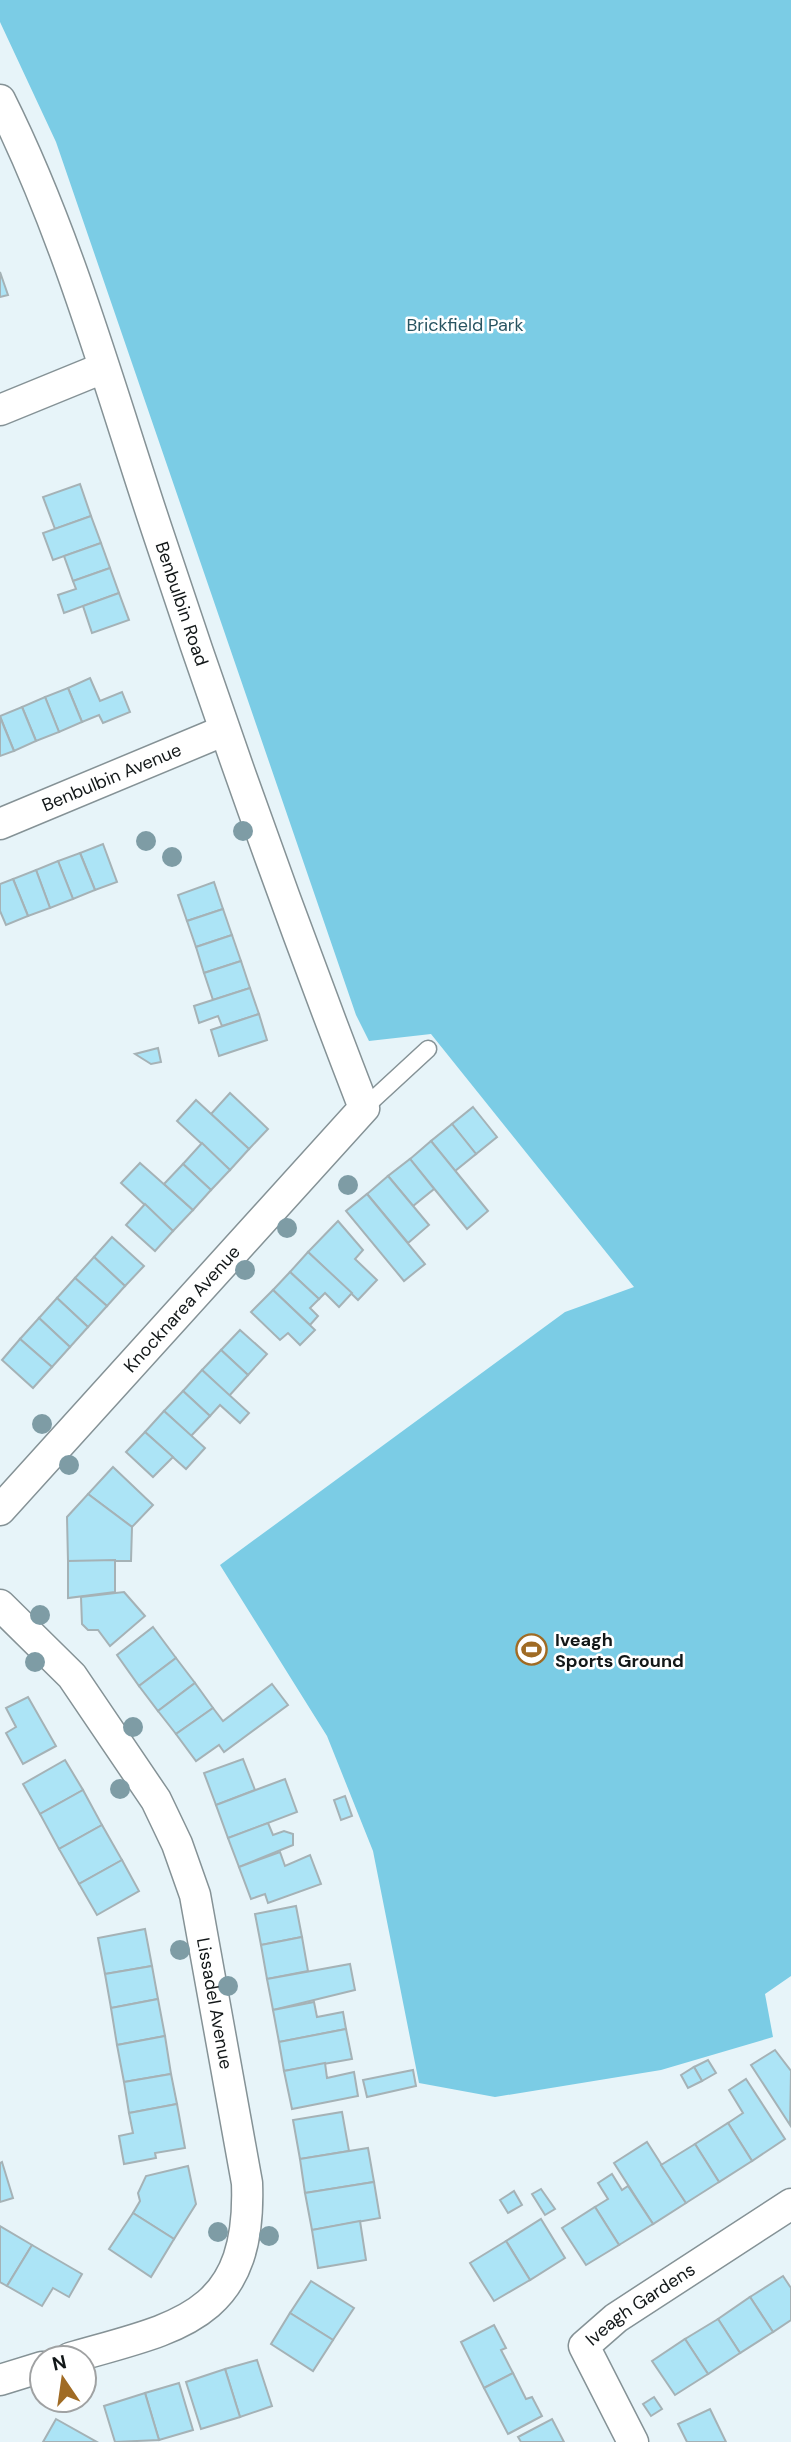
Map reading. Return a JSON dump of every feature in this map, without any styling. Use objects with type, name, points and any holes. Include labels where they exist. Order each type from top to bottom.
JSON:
[{"type":"street","name":"Benbulbin Road","points":[[0,100],[20,140],[80,296],[223,731],[364,1108]]},
{"type":"street","points":[[0,410],[103,368]]},
{"type":"street","name":"Benbulbin Avenue","points":[[0,824],[223,731]]},
{"type":"street","name":"Knocknarea Avenue","points":[[0,1510],[364,1108]]},
{"type":"street","name":"Lissadel Avenue","points":[[0,1605],[72,1676],[156,1800],[177,1844],[195,1895],[247,2183],[248,2216],[236,2263],[223,2288],[204,2310],[186,2322],[98,2349]]},
{"type":"street","name":"Iveagh Gardens","points":[[634,2442],[584,2346],[616,2318],[791,2204]]},
{"type":"street","points":[[0,2380],[28,2371]]},
{"type":"lane","points":[[364,1108],[428,1049]]},
{"type":"green space","name":"Brickfield Park","points":[[0,0],[791,0],[791,1976],[765,1994],[773,2037],[661,2070],[495,2097],[419,2083],[373,1851],[327,1736],[220,1565],[565,1312],[634,1287],[431,1034],[369,1041],[356,1015],[56,142],[0,22]]},
{"type":"building","points":[[0,272],[8,295],[0,297]]},
{"type":"building","points":[[80,484],[91,516],[55,529],[43,497]]},
{"type":"building","points":[[91,516],[101,543],[53,560],[43,533]]},
{"type":"building","points":[[101,543],[110,568],[73,581],[64,556]]},
{"type":"building","points":[[110,568],[119,593],[64,613],[58,595],[76,589],[73,581]]},
{"type":"building","points":[[119,593],[129,620],[92,633],[83,606]]},
{"type":"building","points":[[90,678],[100,701],[122,692],[130,712],[103,723],[99,715],[82,722],[68,688]]},
{"type":"building","points":[[68,688],[82,722],[59,732],[45,697]]},
{"type":"building","points":[[45,697],[59,732],[36,741],[22,707]]},
{"type":"building","points":[[22,707],[36,741],[14,751],[0,716]]},
{"type":"building","points":[[0,717],[14,751],[0,756]]},
{"type":"building","points":[[103,844],[117,882],[95,890],[80,853]]},
{"type":"building","points":[[80,853],[95,890],[73,899],[58,861]]},
{"type":"building","points":[[58,861],[73,899],[50,908],[36,870]]},
{"type":"building","points":[[36,870],[50,908],[28,916],[13,879]]},
{"type":"building","points":[[13,879],[28,916],[6,925],[0,911],[0,884]]},
{"type":"building","points":[[214,882],[223,909],[187,921],[178,895]]},
{"type":"building","points":[[223,909],[232,935],[196,947],[187,921]]},
{"type":"building","points":[[232,935],[241,961],[204,973],[196,947]]},
{"type":"building","points":[[241,961],[250,988],[213,1000],[204,973]]},
{"type":"building","points":[[250,988],[259,1014],[222,1026],[218,1016],[199,1023],[194,1006]]},
{"type":"building","points":[[259,1014],[267,1040],[219,1056],[211,1030]]},
{"type":"building","points":[[158,1048],[161,1062],[151,1064],[135,1054]]},
{"type":"building","points":[[230,1093],[268,1129],[249,1149],[211,1114]]},
{"type":"building","points":[[196,1100],[249,1149],[230,1170],[177,1121]]},
{"type":"building","points":[[473,1107],[497,1137],[476,1154],[452,1124]]},
{"type":"building","points":[[452,1124],[476,1154],[455,1171],[431,1141]]},
{"type":"building","points":[[431,1141],[488,1211],[467,1229],[410,1159]]},
{"type":"building","points":[[202,1143],[230,1170],[211,1190],[183,1164]]},
{"type":"building","points":[[410,1159],[434,1189],[413,1206],[388,1176]]},
{"type":"building","points":[[140,1163],[193,1210],[173,1231],[121,1183]]},
{"type":"building","points":[[183,1164],[211,1190],[193,1210],[164,1184]]},
{"type":"building","points":[[388,1176],[429,1225],[408,1243],[367,1194]]},
{"type":"building","points":[[367,1194],[425,1264],[404,1281],[346,1211]]},
{"type":"building","points":[[145,1204],[173,1231],[155,1251],[126,1225]]},
{"type":"building","points":[[338,1221],[363,1250],[355,1259],[377,1280],[358,1300],[308,1252]]},
{"type":"building","points":[[112,1237],[144,1266],[125,1286],[94,1257]]},
{"type":"building","points":[[308,1252],[352,1293],[339,1307],[325,1293],[319,1299],[290,1272]]},
{"type":"building","points":[[94,1257],[125,1286],[107,1306],[75,1278]]},
{"type":"building","points":[[290,1272],[319,1299],[310,1308],[318,1316],[310,1325],[273,1290]]},
{"type":"building","points":[[75,1278],[107,1306],[88,1327],[57,1298]]},
{"type":"building","points":[[273,1290],[315,1330],[300,1345],[288,1333],[280,1340],[251,1312]]},
{"type":"building","points":[[57,1298],[88,1327],[70,1347],[39,1318]]},
{"type":"building","points":[[39,1318],[70,1347],[52,1367],[20,1339]]},
{"type":"building","points":[[240,1330],[267,1354],[248,1375],[221,1350]]},
{"type":"building","points":[[20,1339],[52,1367],[33,1388],[2,1360]]},
{"type":"building","points":[[221,1350],[248,1375],[229,1396],[202,1370]]},
{"type":"building","points":[[202,1370],[249,1413],[240,1423],[220,1405],[210,1416],[183,1391]]},
{"type":"building","points":[[183,1391],[210,1416],[191,1436],[164,1411]]},
{"type":"building","points":[[164,1411],[205,1448],[186,1469],[145,1432]]},
{"type":"building","points":[[145,1432],[173,1457],[153,1477],[126,1452]]},
{"type":"building","points":[[113,1467],[153,1505],[132,1527],[88,1494]]},
{"type":"building","points":[[88,1494],[132,1527],[131,1561],[68,1561],[67,1517]]},
{"type":"building","points":[[115,1560],[115,1592],[68,1598],[68,1561]]},
{"type":"building","points":[[124,1592],[145,1616],[110,1646],[98,1630],[88,1630],[82,1624],[81,1597]]},
{"type":"building","points":[[153,1627],[176,1658],[139,1686],[117,1655]]},
{"type":"building","points":[[176,1658],[195,1683],[158,1711],[139,1686]]},
{"type":"building","points":[[195,1683],[213,1708],[176,1734],[158,1711]]},
{"type":"building","points":[[272,1684],[288,1705],[224,1752],[219,1745],[196,1761],[176,1734],[213,1708],[223,1721]]},
{"type":"building","points":[[28,1697],[56,1746],[23,1764],[6,1733],[16,1727],[6,1708]]},
{"type":"building","points":[[243,1759],[255,1790],[216,1805],[204,1773]]},
{"type":"building","points":[[65,1760],[83,1790],[40,1814],[23,1784]]},
{"type":"building","points":[[285,1779],[297,1812],[228,1838],[216,1805]]},
{"type":"building","points":[[83,1790],[102,1825],[59,1849],[40,1814]]},
{"type":"building","points":[[345,1796],[352,1816],[341,1820],[334,1800]]},
{"type":"building","points":[[268,1823],[273,1835],[284,1831],[293,1834],[293,1845],[239,1867],[228,1838]]},
{"type":"building","points":[[102,1825],[122,1860],[79,1884],[59,1849]]},
{"type":"building","points":[[280,1852],[285,1866],[310,1855],[321,1884],[268,1903],[265,1894],[251,1899],[239,1867]]},
{"type":"building","points":[[122,1860],[139,1891],[97,1915],[79,1884]]},
{"type":"building","points":[[296,1906],[302,1937],[261,1945],[255,1914]]},
{"type":"building","points":[[145,1929],[152,1966],[105,1974],[98,1938]]},
{"type":"building","points":[[302,1937],[308,1971],[267,1979],[261,1945]]},
{"type":"building","points":[[350,1964],[355,1990],[273,2010],[267,1979]]},
{"type":"building","points":[[152,1966],[158,1999],[111,2008],[105,1974]]},
{"type":"building","points":[[158,1999],[165,2036],[117,2045],[111,2008]]},
{"type":"building","points":[[314,2002],[317,2017],[343,2012],[346,2029],[279,2042],[273,2010]]},
{"type":"building","points":[[346,2029],[352,2059],[284,2071],[279,2042]]},
{"type":"building","points":[[165,2036],[171,2074],[124,2082],[117,2045]]},
{"type":"building","points":[[775,2050],[791,2071],[790,2125],[751,2065]]},
{"type":"building","points":[[708,2060],[716,2073],[702,2081],[694,2067]]},
{"type":"building","points":[[325,2063],[327,2078],[354,2072],[358,2096],[292,2109],[284,2071]]},
{"type":"building","points":[[694,2067],[702,2081],[688,2088],[681,2075]]},
{"type":"building","points":[[413,2070],[416,2086],[367,2097],[363,2080]]},
{"type":"building","points":[[171,2074],[177,2104],[129,2113],[124,2082]]},
{"type":"building","points":[[746,2079],[785,2139],[752,2161],[728,2123],[743,2113],[729,2090]]},
{"type":"building","points":[[177,2104],[185,2148],[155,2153],[156,2158],[124,2164],[119,2136],[133,2133],[129,2113]]},
{"type":"building","points":[[342,2112],[349,2151],[300,2159],[293,2120]]},
{"type":"building","points":[[728,2123],[752,2161],[719,2182],[695,2144]]},
{"type":"building","points":[[647,2142],[686,2203],[653,2224],[614,2163]]},
{"type":"building","points":[[695,2144],[719,2182],[686,2203],[661,2165]]},
{"type":"building","points":[[368,2148],[374,2182],[305,2193],[300,2159]]},
{"type":"building","points":[[2,2162],[13,2198],[0,2202],[0,2163]]},
{"type":"building","points":[[188,2166],[196,2204],[174,2239],[133,2213],[140,2201],[138,2193],[146,2176]]},
{"type":"building","points":[[612,2174],[622,2190],[628,2186],[653,2224],[619,2245],[595,2207],[608,2199],[598,2183]]},
{"type":"building","points":[[374,2182],[380,2218],[312,2230],[305,2193]]},
{"type":"building","points":[[541,2189],[555,2209],[545,2215],[532,2194]]},
{"type":"building","points":[[514,2191],[522,2205],[508,2213],[500,2200]]},
{"type":"building","points":[[595,2207],[619,2245],[586,2265],[562,2228]]},
{"type":"building","points":[[133,2213],[174,2239],[151,2277],[109,2249]]},
{"type":"building","points":[[541,2219],[565,2258],[530,2280],[506,2241]]},
{"type":"building","points":[[360,2221],[366,2260],[318,2268],[312,2230]]},
{"type":"building","points":[[0,2226],[32,2245],[7,2286],[0,2282]]},
{"type":"building","points":[[506,2241],[530,2280],[494,2301],[470,2263]]},
{"type":"building","points":[[32,2245],[82,2274],[69,2297],[53,2288],[42,2306],[7,2286]]},
{"type":"building","points":[[783,2276],[791,2288],[791,2320],[773,2332],[750,2297]]},
{"type":"building","points":[[311,2281],[354,2308],[333,2340],[290,2313]]},
{"type":"building","points":[[750,2297],[773,2332],[740,2353],[718,2319]]},
{"type":"building","points":[[290,2313],[333,2340],[313,2371],[271,2344]]},
{"type":"building","points":[[718,2319],[740,2353],[708,2374],[685,2339]]},
{"type":"building","points":[[494,2325],[506,2348],[501,2350],[513,2373],[484,2388],[461,2342]]},
{"type":"building","points":[[685,2339],[708,2374],[675,2395],[652,2361]]},
{"type":"building","points":[[257,2360],[272,2406],[240,2417],[225,2369]]},
{"type":"building","points":[[225,2369],[240,2417],[201,2429],[186,2382]]},
{"type":"building","points":[[513,2373],[526,2399],[532,2397],[542,2416],[508,2434],[484,2388]]},
{"type":"building","points":[[179,2383],[193,2430],[159,2440],[145,2393]]},
{"type":"building","points":[[145,2393],[159,2440],[115,2442],[104,2406]]},
{"type":"building","points":[[654,2397],[662,2409],[651,2416],[643,2404]]},
{"type":"building","points":[[710,2409],[726,2442],[687,2442],[678,2424]]},
{"type":"building","points":[[56,2419],[97,2442],[43,2442]]},
{"type":"building","points":[[552,2419],[564,2442],[521,2442],[518,2437]]},
{"type":"place","name":"Iveagh Sports Ground","points":[[532,1650]]}]
